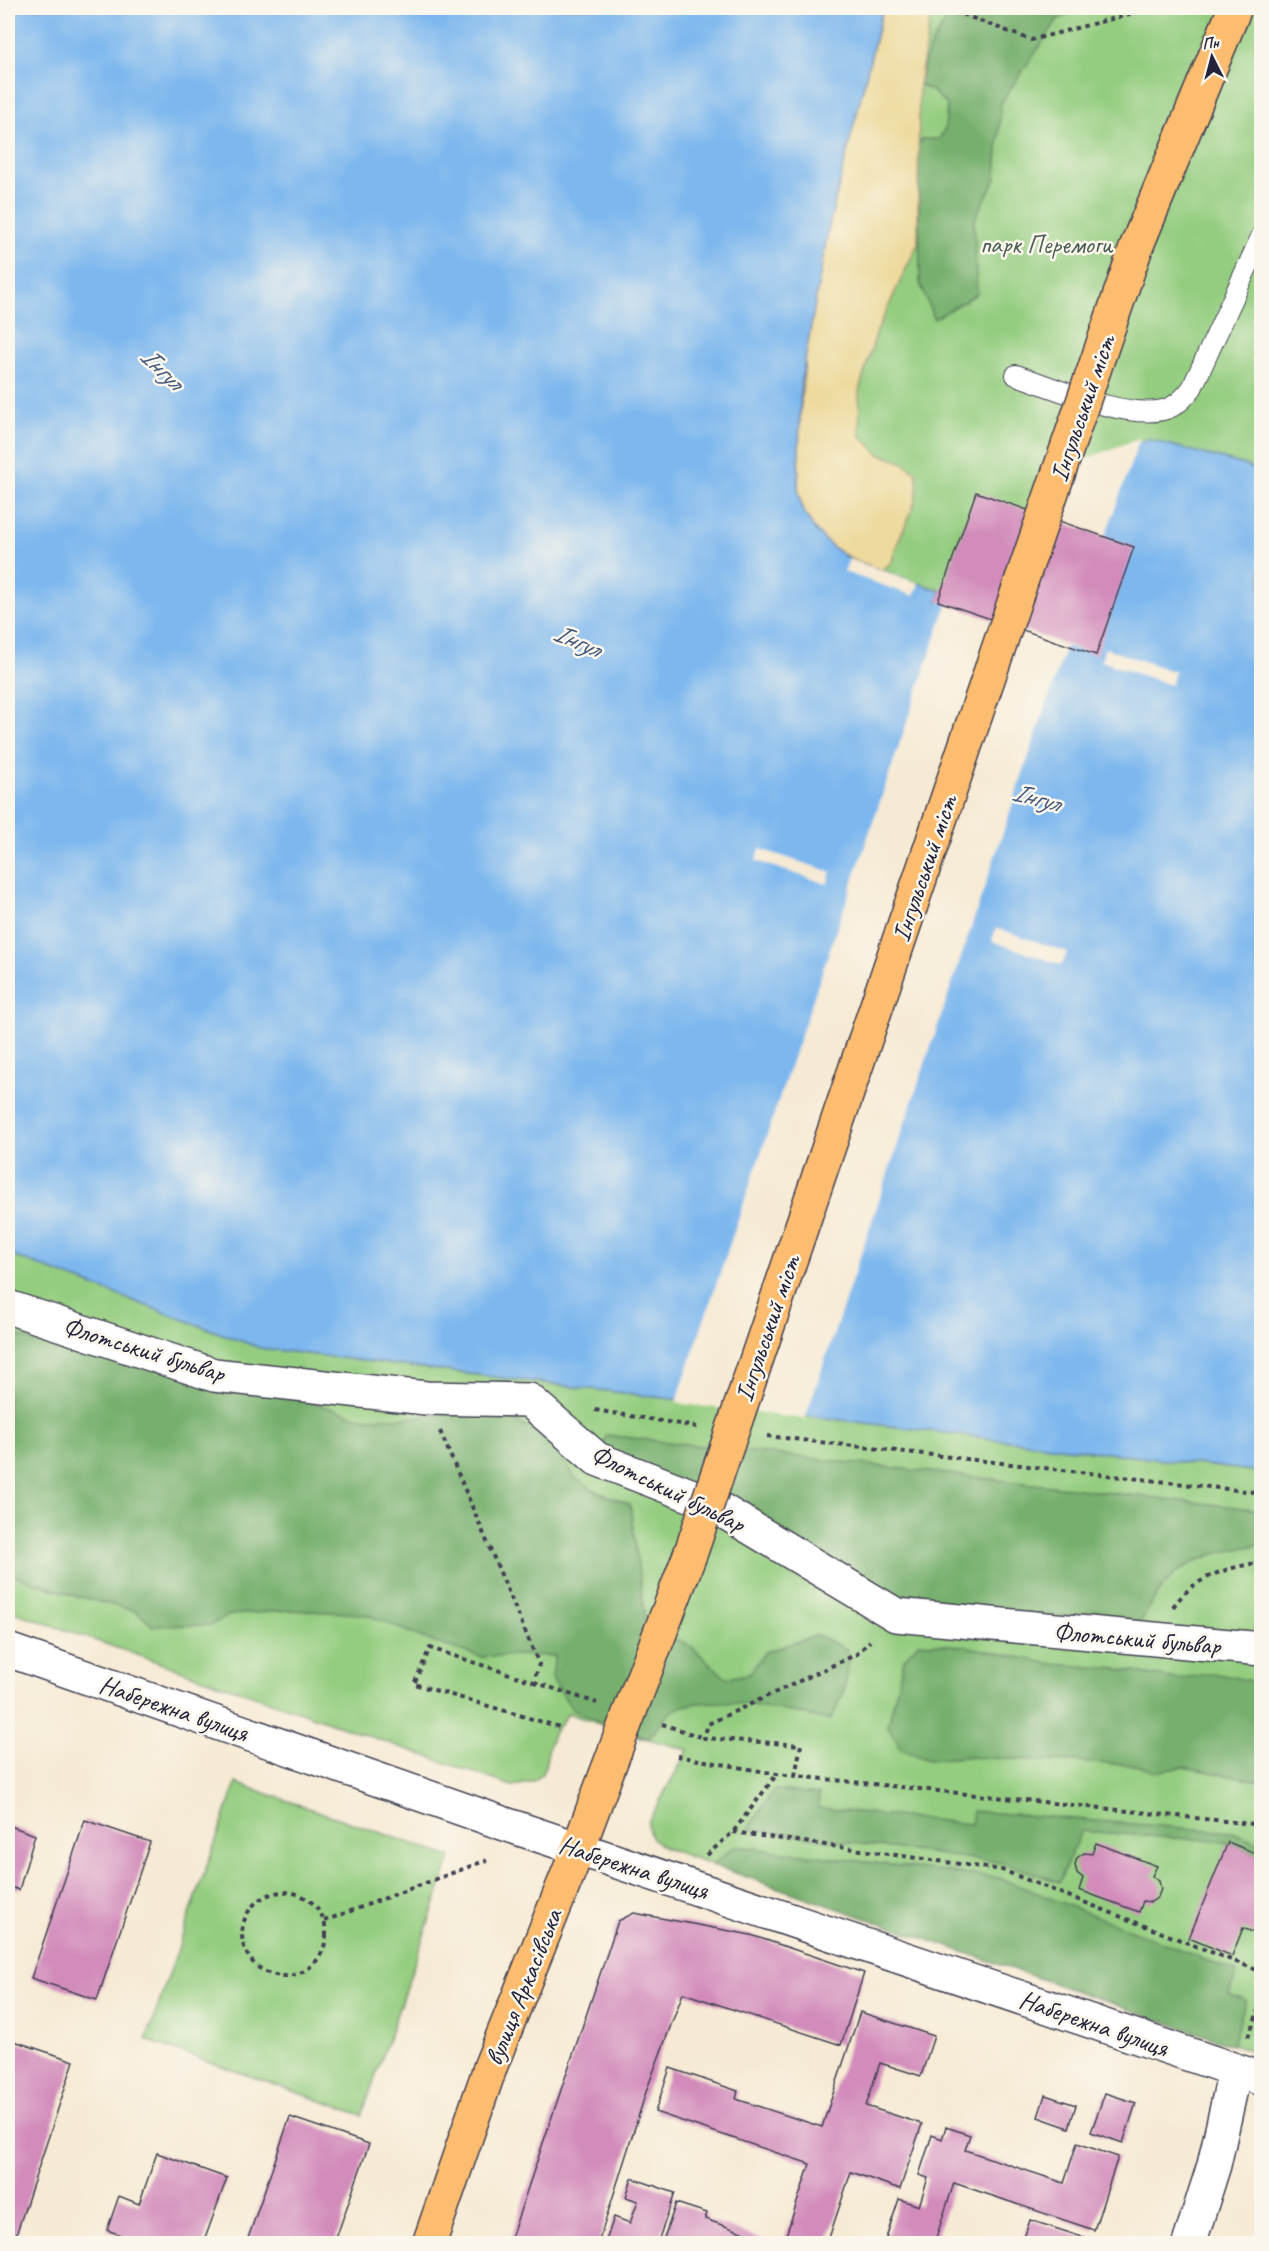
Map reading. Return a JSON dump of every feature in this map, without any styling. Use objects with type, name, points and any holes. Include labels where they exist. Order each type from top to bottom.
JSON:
[{"type":"highway","name":"Інгульський міст","points":[[622,1732],[692,1552],[1137,245],[1235,8]]},
{"type":"highway","name":"вулиця Аркасівська","points":[[429,2244],[491,2065],[578,1849],[622,1732]]},
{"type":"street","name":"Флотський бульвар","points":[[8,1307],[214,1375],[426,1398],[529,1400],[597,1459],[708,1502],[896,1615],[1262,1649]]},
{"type":"street","name":"Набережна вулиця","points":[[8,1650],[578,1849],[1248,2075]]},
{"type":"street","points":[[1188,2244],[1214,2165],[1248,2075]]},
{"type":"lane","points":[[1016,375],[1126,411],[1163,410],[1179,403],[1192,388],[1262,235]]},
{"type":"path","points":[[945,8],[1031,40],[1153,8]]},
{"type":"path","points":[[426,1398],[539,1664],[534,1682],[430,1648],[414,1684],[563,1728]]},
{"type":"path","points":[[593,1410],[704,1429]]},
{"type":"path","points":[[764,1436],[1262,1493]]},
{"type":"path","points":[[1150,1639],[1179,1598],[1205,1576],[1235,1566],[1262,1562]]},
{"type":"path","points":[[795,1776],[801,1745],[704,1738],[708,1724],[857,1654]]},
{"type":"path","points":[[677,1756],[777,1774],[1262,1825]]},
{"type":"path","points":[[706,1856],[734,1832],[777,1774]]},
{"type":"path","points":[[734,1832],[1002,1870],[1262,1972]]},
{"type":"path","points":[[324,1921],[488,1860]]},
{"type":"path","points":[[278,1891],[310,1900],[324,1921],[325,1946],[317,1962],[305,1971],[286,1977],[272,1975],[258,1967],[247,1955],[241,1939],[243,1923],[250,1908],[278,1891]]},
{"type":"green space","name":"парк Перемоги","points":[[883,8],[1261,8],[1261,473],[1245,465],[1148,439],[1032,511],[938,601],[941,591],[849,559],[801,382],[829,225]]},
{"type":"green space","points":[[959,8],[1082,8],[1058,19],[1001,103],[996,178],[974,220],[977,294],[934,319],[920,283],[918,144],[923,139],[939,139],[945,129],[947,105],[932,91],[919,85],[924,63],[938,33]]},
{"type":"green space","points":[[8,1254],[260,1348],[1261,1472],[1261,2054],[665,1848],[652,1838],[648,1822],[688,1750],[622,1732],[568,1713],[554,1732],[541,1775],[535,1780],[512,1786],[8,1610]]},
{"type":"green space","points":[[8,1332],[42,1344],[61,1338],[284,1394],[363,1418],[403,1418],[492,1409],[554,1441],[574,1477],[597,1492],[630,1504],[645,1619],[657,1630],[691,1646],[726,1678],[749,1674],[765,1652],[818,1635],[848,1650],[847,1678],[843,1695],[830,1720],[771,1708],[724,1702],[684,1706],[670,1713],[649,1738],[599,1722],[572,1709],[552,1678],[555,1656],[482,1657],[433,1642],[368,1615],[349,1613],[289,1610],[230,1615],[211,1625],[153,1626],[136,1611],[69,1594],[8,1574]]},
{"type":"green space","points":[[607,1435],[1261,1510],[1261,1545],[1208,1556],[1183,1568],[1163,1586],[1140,1623],[899,1602],[602,1448]]},
{"type":"green space","points":[[918,1643],[964,1646],[1052,1664],[1118,1669],[1178,1679],[1214,1673],[1261,1683],[1261,1781],[1183,1767],[1154,1772],[1137,1765],[965,1757],[928,1760],[901,1749],[888,1726],[904,1659]]},
{"type":"green space","points":[[236,1783],[451,1857],[362,2115],[146,2040]]},
{"type":"green space","points":[[774,1790],[819,1794],[818,1808],[971,1824],[973,1811],[1232,1832],[1261,1843],[1261,1856],[1228,1842],[1081,1831],[1059,1882],[1003,1863],[748,1829]]},
{"type":"green space","points":[[735,1846],[999,1878],[1237,1972],[1229,1994],[1246,2001],[1232,2045],[712,1865]]},
{"type":"sand","points":[[883,8],[932,8],[919,85],[918,243],[877,331],[859,390],[860,435],[879,454],[902,462],[916,472],[916,496],[913,507],[892,562],[881,570],[845,555],[815,531],[802,508],[798,492],[798,474],[809,330],[842,168]]},
{"type":"water","name":"Інгул","points":[[8,8],[883,8],[829,225],[801,382],[798,488],[802,508],[814,529],[849,559],[941,591],[938,601],[1032,511],[1102,454],[1148,439],[1245,465],[1261,473],[1261,1472],[260,1348],[8,1254]]},
{"type":"pier","points":[[1140,438],[1105,537],[1134,547],[1096,655],[1066,646],[805,1419],[676,1403],[947,604],[938,601],[942,589],[1029,511],[1040,477]]},
{"type":"pier","points":[[849,559],[919,583],[914,596],[844,572]]},
{"type":"pier","points":[[1105,648],[1175,672],[1171,685],[1101,661]]},
{"type":"pier","points":[[760,849],[831,872],[827,884],[756,861]]},
{"type":"pier","points":[[996,928],[1067,952],[1062,965],[992,941]]},
{"type":"building","points":[[976,492],[1134,547],[1096,655],[938,601]]},
{"type":"building","points":[[85,1820],[150,1842],[97,2000],[31,1978]]},
{"type":"building","points":[[8,1825],[35,1835],[19,1890],[8,1886]]},
{"type":"building","points":[[1228,1842],[1262,1856],[1262,1936],[1243,1928],[1232,1956],[1189,1938]]},
{"type":"building","points":[[1096,1843],[1157,1866],[1152,1876],[1159,1881],[1161,1889],[1158,1897],[1151,1902],[1143,1901],[1139,1912],[1079,1890],[1083,1878],[1077,1873],[1075,1865],[1077,1858],[1084,1853],[1092,1854]]},
{"type":"building","points":[[634,1913],[751,1935],[864,1973],[841,2045],[683,1993],[647,2089],[598,2244],[509,2244],[618,1921]]},
{"type":"building","points":[[860,2012],[934,2036],[921,2076],[880,2063],[866,2106],[922,2124],[900,2189],[851,2172],[827,2244],[783,2244],[810,2164],[655,2112],[670,2068],[738,2091],[736,2099],[822,2127]]},
{"type":"building","points":[[8,2039],[74,2061],[13,2244],[8,2244]]},
{"type":"building","points":[[1105,2093],[1136,2103],[1123,2143],[1091,2132]]},
{"type":"building","points":[[1045,2095],[1076,2105],[1069,2128],[1038,2117]]},
{"type":"building","points":[[290,2117],[369,2144],[334,2244],[246,2244]]},
{"type":"building","points":[[946,2127],[970,2135],[965,2150],[1064,2183],[1077,2143],[1118,2157],[1094,2230],[954,2183],[934,2244],[884,2244],[899,2199],[919,2206],[928,2178],[919,2175],[932,2135],[942,2139]]},
{"type":"building","points":[[157,2153],[227,2178],[203,2244],[145,2244],[107,2230],[119,2196],[139,2204]]},
{"type":"building","points":[[632,2178],[675,2193],[657,2244],[605,2244],[614,2217],[630,2223],[638,2201],[626,2197]]},
{"type":"building","points":[[676,2203],[707,2213],[705,2219],[776,2244],[662,2244]]},
{"type":"building","points":[[1030,2220],[1101,2243],[1101,2244],[1022,2244]]}]
